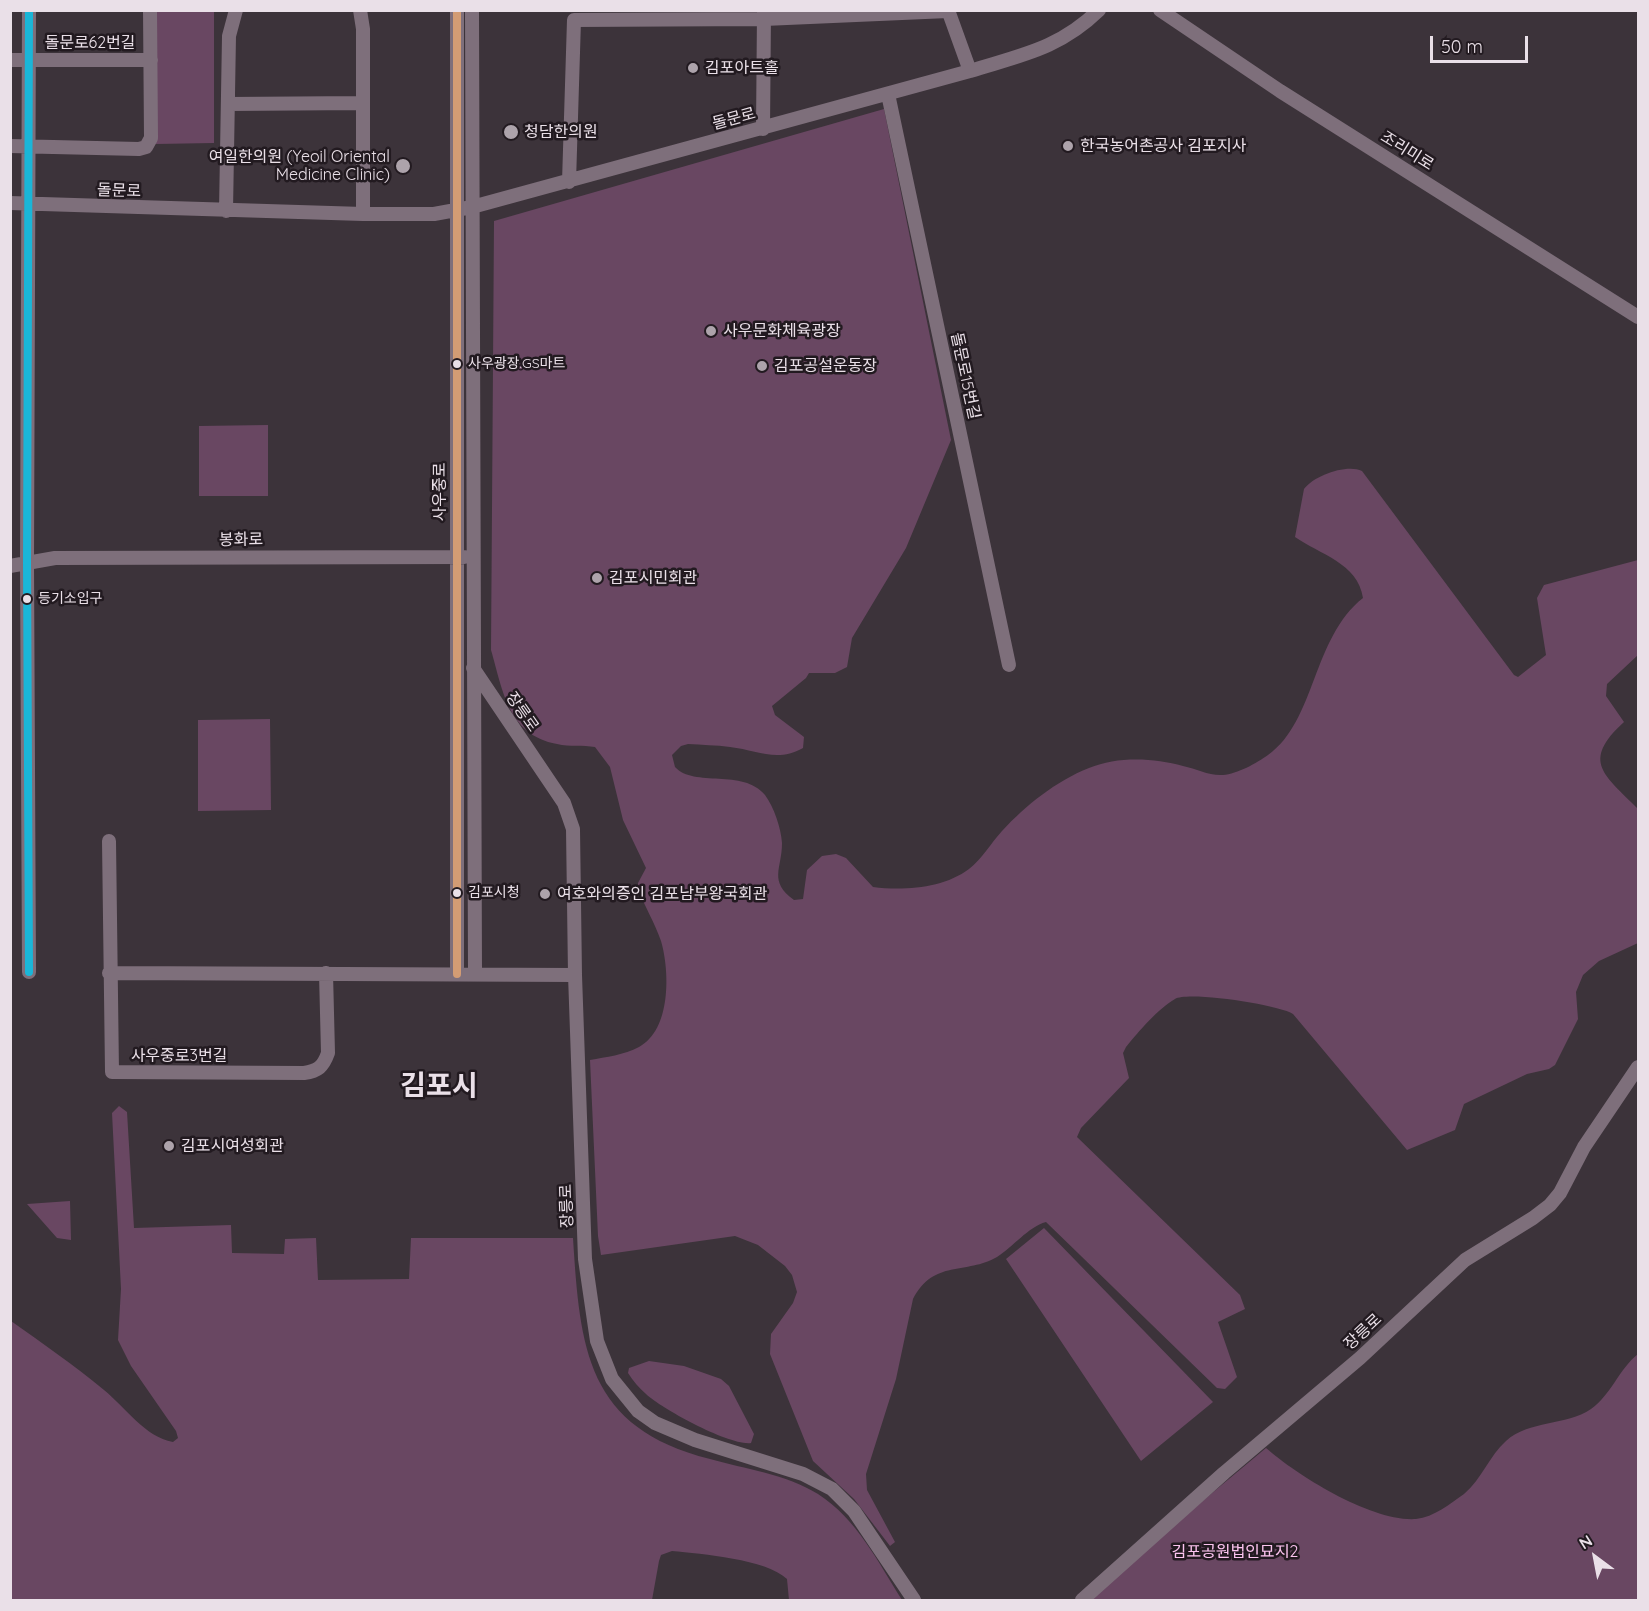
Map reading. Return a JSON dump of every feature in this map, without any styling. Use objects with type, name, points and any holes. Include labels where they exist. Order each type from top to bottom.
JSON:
[{"type":"street","name":"돌문로62번길","points":[[29,10],[27,563],[29,972]]},
{"type":"street","name":"돌문로62번길","points":[[10,146],[139,149],[147,147],[151,138],[150,10]]},
{"type":"street","points":[[226,211],[229,36],[236,10]]},
{"type":"street","points":[[360,10],[363,29],[363,214]]},
{"type":"street","name":"사우중로","points":[[457,10],[465,209],[473,557],[475,973]]},
{"type":"street","name":"사우중로","points":[[457,974],[456,558],[472,10]]},
{"type":"street","name":"돌문로","points":[[10,203],[363,214],[434,214],[465,209],[970,71],[1058,43],[1099,10]]},
{"type":"street","name":"조리미로","points":[[1160,10],[1280,91],[1638,317]]},
{"type":"street","points":[[569,182],[574,20],[948,11],[970,71]]},
{"type":"street","points":[[763,129],[764,15]]},
{"type":"street","name":"돌문로62번길","points":[[10,60],[150,60]]},
{"type":"street","name":"돌문로15번길","points":[[888,94],[1008,665]]},
{"type":"street","points":[[228,104],[362,104]]},
{"type":"street","name":"봉화로","points":[[10,566],[56,558],[473,557]]},
{"type":"street","name":"장릉로","points":[[473,668],[569,811],[573,830],[575,975],[588,1289],[597,1341],[612,1379],[638,1411],[655,1423],[695,1440],[803,1474],[832,1489],[867,1528],[914,1600]]},
{"type":"street","points":[[109,841],[109,973],[575,975]]},
{"type":"street","name":"사우중로3번길","points":[[109,973],[112,1072],[304,1073],[315,1071],[324,1065],[328,1053],[326,973]]},
{"type":"street","name":"장릉로","points":[[1082,1600],[1224,1473],[1360,1358],[1451,1271],[1550,1205],[1560,1193],[1584,1147],[1638,1067]]},
{"type":"green space","points":[[155,11],[214,11],[214,143],[156,144]]},
{"type":"green space","points":[[884,109],[951,440],[906,548],[852,638],[847,667],[835,673],[809,673],[772,706],[775,715],[804,737],[803,748],[784,755],[776,755],[730,747],[688,744],[681,746],[672,755],[675,767],[683,773],[744,782],[756,787],[765,795],[779,824],[782,843],[779,880],[781,887],[794,900],[803,899],[807,870],[822,856],[836,854],[846,858],[873,887],[898,889],[923,887],[948,880],[974,865],[1011,821],[1031,803],[1077,773],[1100,764],[1124,760],[1148,760],[1223,775],[1247,768],[1268,755],[1284,740],[1296,722],[1333,635],[1346,615],[1363,598],[1360,586],[1346,568],[1295,537],[1304,489],[1323,475],[1348,469],[1362,471],[1514,675],[1518,677],[1546,655],[1537,598],[1544,585],[1638,560],[1638,655],[1607,684],[1606,696],[1624,722],[1603,748],[1600,758],[1607,777],[1638,809],[1638,943],[1599,961],[1583,975],[1576,992],[1578,1019],[1555,1065],[1549,1069],[1527,1074],[1464,1104],[1455,1130],[1407,1150],[1293,1014],[1284,1010],[1234,1000],[1197,997],[1175,999],[1162,1008],[1123,1053],[1129,1078],[1081,1128],[1077,1137],[1240,1295],[1245,1309],[1218,1322],[1237,1377],[1225,1389],[1217,1388],[1046,1222],[1039,1225],[997,1257],[931,1278],[921,1286],[913,1299],[896,1379],[866,1474],[867,1490],[895,1542],[890,1546],[854,1499],[813,1461],[770,1354],[771,1334],[793,1303],[797,1292],[792,1275],[785,1266],[758,1245],[735,1236],[601,1255],[598,1236],[590,1060],[627,1052],[650,1039],[657,1028],[665,999],[664,954],[659,935],[638,890],[638,883],[646,868],[623,820],[610,767],[595,747],[557,744],[541,739],[528,731],[510,709],[499,681],[491,650],[494,221]]},
{"type":"green space","points":[[268,425],[268,496],[199,496],[199,426]]},
{"type":"green space","points":[[270,719],[271,810],[198,811],[198,720]]},
{"type":"green space","points":[[119,1106],[127,1112],[134,1228],[231,1225],[232,1253],[284,1254],[285,1239],[316,1238],[318,1280],[409,1279],[411,1238],[573,1238],[580,1315],[587,1348],[598,1378],[614,1404],[637,1427],[669,1445],[710,1459],[779,1477],[818,1494],[844,1516],[866,1542],[902,1600],[789,1600],[787,1579],[777,1572],[749,1562],[672,1551],[661,1555],[652,1600],[11,1600],[11,1321],[93,1381],[144,1428],[173,1442],[178,1438],[176,1431],[131,1366],[118,1340],[121,1289],[112,1113]]},
{"type":"green space","points":[[70,1201],[71,1240],[57,1238],[27,1204]]},
{"type":"green space","points":[[1044,1228],[1213,1402],[1141,1461],[1006,1259]]},
{"type":"green space","name":"김포공원법인묘지2","points":[[1638,1354],[1638,1600],[1090,1600],[1266,1448],[1316,1484],[1358,1505],[1398,1518],[1423,1518],[1442,1510],[1464,1494],[1476,1482],[1500,1447],[1515,1434],[1536,1426],[1570,1418],[1591,1409],[1604,1397],[1625,1367]]},
{"type":"green space","points":[[649,1361],[684,1366],[721,1379],[729,1386],[754,1434],[751,1443],[728,1439],[713,1433],[654,1401],[628,1373],[629,1368]]},
{"type":"transit line","points":[[29,10],[27,563],[29,972]]},
{"type":"transit line","points":[[457,10],[457,974]]},
{"type":"place","name":"김포아트홀","points":[[693,68]]},
{"type":"place","name":"청담한의원","points":[[511,132]]},
{"type":"place","name":"한국농어촌공사 김포지사","points":[[1068,146]]},
{"type":"place","name":"여일한의원 (Yeoil Oriental Medicine Clinic)","points":[[403,166]]},
{"type":"place","name":"사우문화체육광장","points":[[711,331]]},
{"type":"place","name":"사우광장.GS마트","points":[[457,364]]},
{"type":"place","name":"김포공설운동장","points":[[762,366]]},
{"type":"place","name":"김포시민회관","points":[[597,578]]},
{"type":"place","name":"등기소입구","points":[[27,599]]},
{"type":"place","name":"김포시청","points":[[457,893]]},
{"type":"place","name":"여호와의증인 김포남부왕국회관","points":[[545,894]]},
{"type":"place","name":"김포시여성회관","points":[[169,1146]]},
{"type":"district","name":"김포시","points":[[439,1087]]}]
